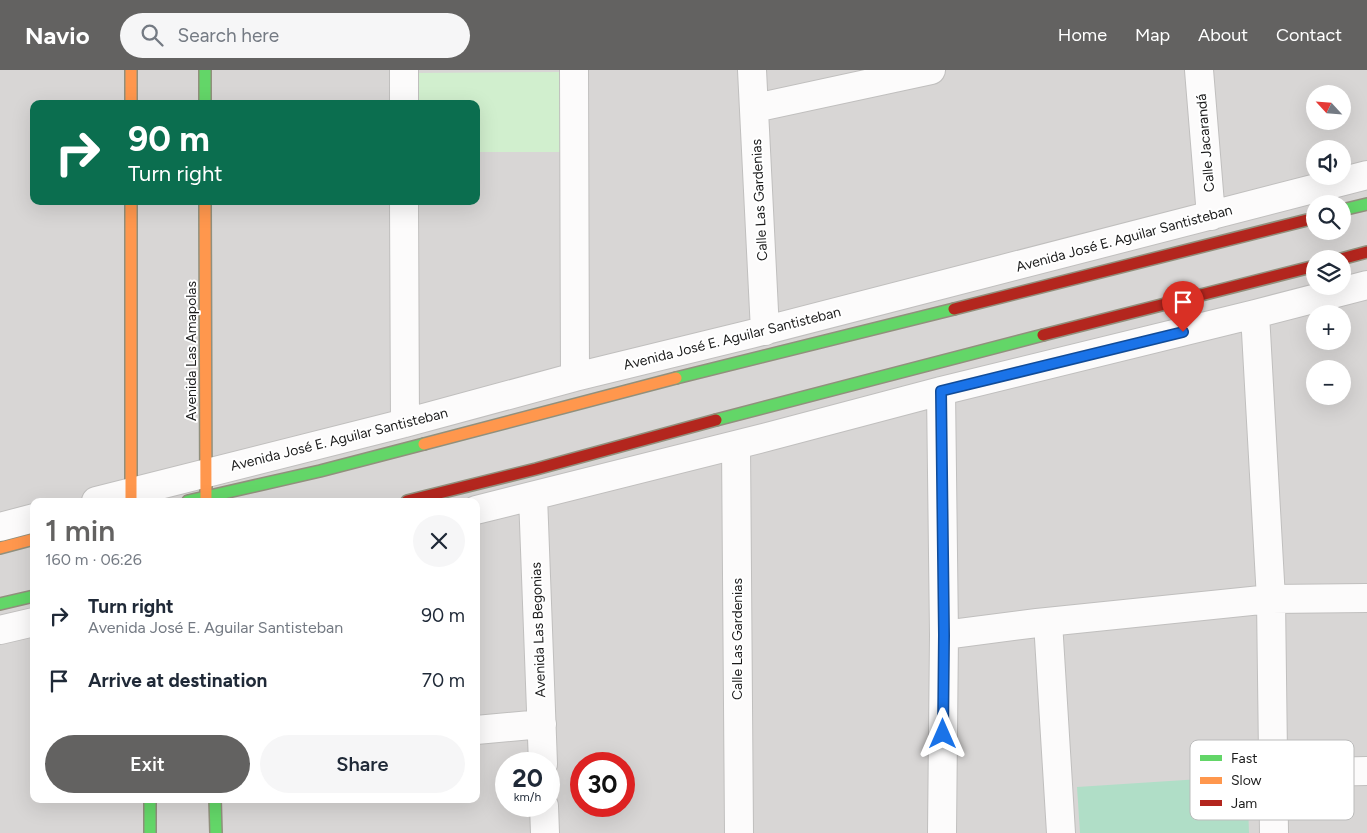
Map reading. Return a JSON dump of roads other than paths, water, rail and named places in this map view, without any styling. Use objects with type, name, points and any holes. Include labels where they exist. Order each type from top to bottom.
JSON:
[{"type":"main road","points":[[131,70],[131,100]]},
{"type":"main road","points":[[205,70],[205,100]]},
{"type":"main road","points":[[1351,208],[1367,204]]},
{"type":"main road","points":[[131,205],[131,497]]},
{"type":"main road","name":"Avenida Las Amapolas","points":[[206,205],[206,491]]},
{"type":"main road","name":"Avenida José E. Aguilar Santisteban","points":[[193,498],[206,491],[407,449],[698,372],[964,308],[1306,220]]},
{"type":"main road","points":[[1351,256],[1367,252]]},
{"type":"main road","points":[[419,498],[536,469],[762,407],[1306,268]]},
{"type":"main road","points":[[0,548],[30,540]]},
{"type":"main road","points":[[0,604],[30,597]]},
{"type":"main road","points":[[150,803],[150,833]]},
{"type":"main road","points":[[215,803],[216,833]]},
{"type":"street","points":[[404,70],[404,100]]},
{"type":"street","points":[[574,70],[575,377]]},
{"type":"street","name":"Calle Las Gardenias","points":[[752,70],[765,331]]},
{"type":"street","points":[[755,108],[931,70]]},
{"type":"street","name":"Calle Jacarandá","points":[[1199,70],[1211,216]]},
{"type":"street","name":"Avenida José E. Aguilar Santisteban","points":[[131,497],[206,491],[405,423],[575,377],[765,331],[1367,175]]},
{"type":"street","points":[[404,205],[405,423]]},
{"type":"street","points":[[480,509],[941,391],[1255,314],[1367,284]]},
{"type":"street","points":[[1255,314],[1271,599],[1273,740]]},
{"type":"street","points":[[941,391],[944,635],[942,833]]},
{"type":"street","name":"Calle Las Gardenias","points":[[736,445],[739,833]]},
{"type":"street","name":"Avenida Las Begonias","points":[[533,496],[543,752]]},
{"type":"street","points":[[0,527],[30,519]]},
{"type":"street","points":[[944,635],[1048,622],[1271,599],[1367,598]]},
{"type":"street","points":[[1048,622],[1061,833]]},
{"type":"street","points":[[0,630],[30,623]]},
{"type":"street","points":[[480,730],[542,724]]},
{"type":"street","points":[[1354,771],[1367,771]]},
{"type":"street","points":[[545,817],[546,833]]},
{"type":"street","points":[[1274,820],[1274,833]]}]
